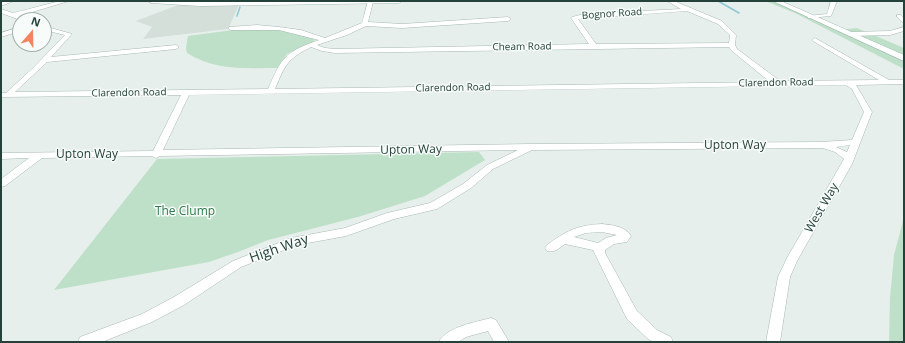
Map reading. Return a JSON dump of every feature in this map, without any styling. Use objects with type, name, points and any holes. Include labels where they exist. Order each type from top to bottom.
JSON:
[{"type":"street","points":[[1,4],[10,1]]},
{"type":"street","points":[[25,12],[66,1]]},
{"type":"street","points":[[151,1],[200,4],[399,1]]},
{"type":"street","points":[[670,1],[685,10],[709,16],[726,25],[733,35],[732,45],[734,50],[778,83]]},
{"type":"street","points":[[776,1],[904,58]]},
{"type":"street","points":[[810,17],[829,15],[834,1]]},
{"type":"street","points":[[365,24],[370,2]]},
{"type":"street","name":"Bognor Road","points":[[594,46],[574,18],[584,16],[685,10]]},
{"type":"street","points":[[1,11],[12,14]]},
{"type":"street","points":[[899,16],[904,21]]},
{"type":"street","points":[[271,90],[282,65],[290,56],[312,45],[350,32],[365,24],[402,26],[508,19]]},
{"type":"street","points":[[231,28],[287,28],[326,40]]},
{"type":"street","points":[[5,94],[25,82],[47,60],[69,34],[52,30]]},
{"type":"street","points":[[850,34],[903,31]]},
{"type":"street","points":[[1,35],[12,32]]},
{"type":"street","points":[[814,40],[886,82]]},
{"type":"street","name":"Cheam Road","points":[[312,45],[324,50],[335,51],[732,45]]},
{"type":"street","points":[[47,60],[176,47]]},
{"type":"street","name":"West Way","points":[[773,342],[784,277],[850,158],[868,112],[855,88],[846,82]]},
{"type":"street","name":"Clarendon Road","points":[[5,94],[904,82]]},
{"type":"street","points":[[156,155],[186,92]]},
{"type":"street","name":"Upton Way","points":[[1,156],[156,155],[530,147],[822,145],[857,142]]},
{"type":"street","name":"Upton Way","points":[[822,145],[838,150],[850,158]]},
{"type":"street","name":"High Way","points":[[85,342],[147,318],[179,301],[237,264],[295,241],[346,232],[391,216],[433,206],[467,186],[490,167],[530,147]]},
{"type":"street","points":[[496,148],[500,162]]},
{"type":"street","points":[[1,184],[40,155]]},
{"type":"street","points":[[551,248],[574,232],[602,228],[616,229],[625,234],[623,239],[613,240],[599,248]]},
{"type":"street","points":[[563,239],[592,245],[599,248]]},
{"type":"street","points":[[599,248],[599,253],[632,314],[652,334],[666,342]]},
{"type":"street","points":[[446,342],[462,332],[491,324],[502,342]]},
{"type":"shaded area","points":[[178,5],[239,5],[228,29],[143,39],[152,27],[136,21]]},
{"type":"green space","points":[[765,1],[774,1],[838,30],[857,28],[904,48],[904,69],[795,13]]},
{"type":"green space","points":[[233,30],[289,30],[315,37],[313,43],[287,54],[278,68],[243,68],[220,66],[198,59],[187,53],[186,48],[188,36]]},
{"type":"green space","name":"The Clump","points":[[479,152],[485,160],[425,196],[358,217],[268,240],[209,262],[54,290],[157,159]]},
{"type":"green space","points":[[904,217],[904,342],[889,342],[890,298],[894,255]]},
{"type":"waterway","points":[[718,1],[739,13]]},
{"type":"waterway","points":[[237,16],[240,7]]}]
